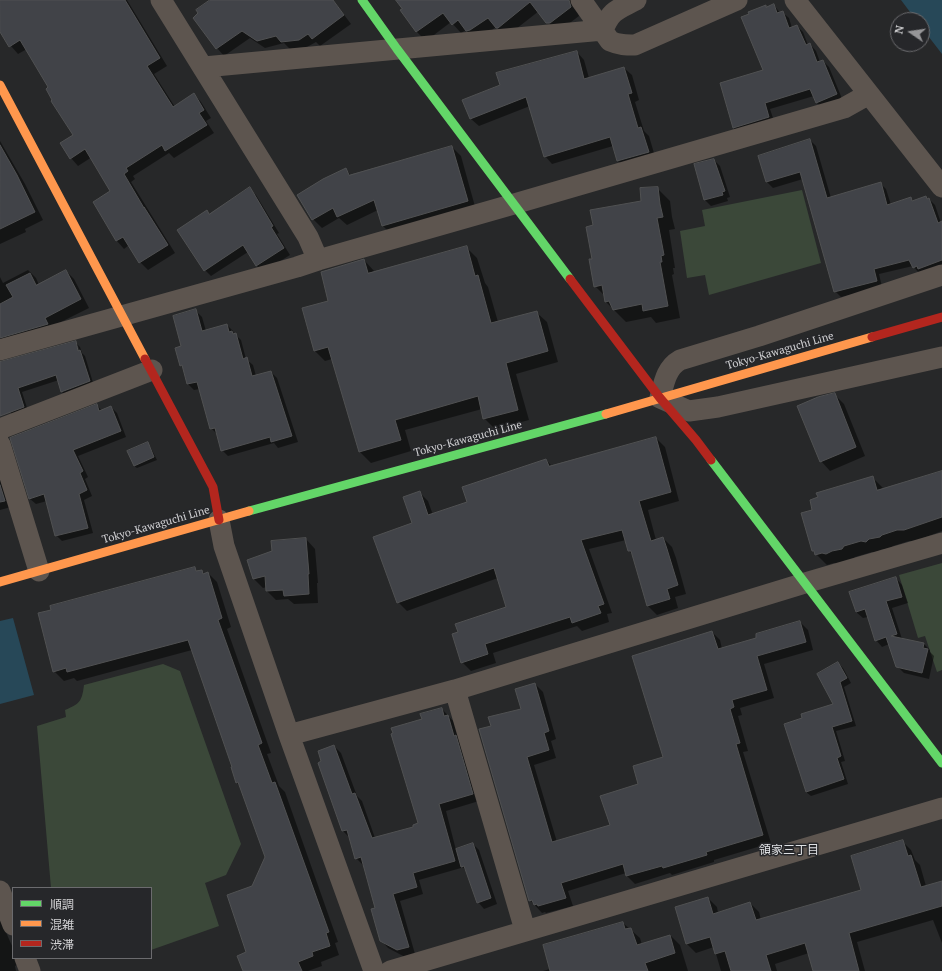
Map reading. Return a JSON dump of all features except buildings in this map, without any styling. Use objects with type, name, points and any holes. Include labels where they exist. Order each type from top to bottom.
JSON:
[{"type":"street","points":[[161,0],[308,237],[318,260]]},
{"type":"street","points":[[362,0],[397,49],[660,398],[696,440],[942,763]]},
{"type":"street","points":[[581,0],[610,41],[617,45],[635,45],[737,0]]},
{"type":"street","points":[[603,30],[607,18],[614,12],[636,0]]},
{"type":"street","points":[[795,0],[942,187]]},
{"type":"street","points":[[204,68],[603,30]]},
{"type":"street","points":[[0,85],[121,316],[152,370],[212,487],[224,546],[289,735],[374,971]]},
{"type":"street","points":[[0,350],[282,271],[844,108],[869,94]]},
{"type":"street","points":[[660,398],[665,378],[673,364],[680,360],[760,336],[942,275]]},
{"type":"street","name":"Tokyo-Kawaguchi Line","points":[[0,582],[660,398],[942,317]]},
{"type":"street","points":[[660,398],[689,411],[718,407],[942,357]]},
{"type":"street","points":[[0,429],[152,370]]},
{"type":"street","points":[[0,444],[39,571]]},
{"type":"street","points":[[289,735],[455,690],[805,583],[942,543]]},
{"type":"street","points":[[455,690],[525,930]]},
{"type":"street","points":[[390,971],[942,808]]},
{"type":"street","points":[[0,891],[12,922]]},
{"type":"street","points":[[25,959],[30,971]]},
{"type":"green space","points":[[802,190],[821,263],[709,295],[705,275],[687,278],[680,231],[705,226],[702,210]]},
{"type":"green space","points":[[942,563],[942,670],[937,672],[925,636],[918,638],[899,575]]},
{"type":"green space","points":[[163,664],[180,671],[241,844],[226,875],[205,883],[219,926],[152,950],[152,887],[51,887],[37,726],[66,717],[65,710],[77,704],[81,698],[84,685]]},
{"type":"water","points":[[901,0],[942,0],[942,54],[930,38],[930,12],[910,12]]},
{"type":"water","points":[[13,618],[34,695],[0,704],[0,621]]},
{"type":"traffic: fast","points":[[362,0],[397,49],[570,279]]},
{"type":"traffic: fast","points":[[249,511],[606,414]]},
{"type":"traffic: fast","points":[[711,460],[942,763]]},
{"type":"traffic: slow","points":[[0,85],[145,359]]},
{"type":"traffic: slow","points":[[606,414],[872,337]]},
{"type":"traffic: slow","points":[[0,582],[249,511]]},
{"type":"traffic: jam","points":[[570,279],[660,398],[711,460]]},
{"type":"traffic: jam","points":[[872,337],[942,317]]},
{"type":"traffic: jam","points":[[145,359],[213,487],[219,520]]},
{"type":"district","name":"領家三丁目","points":[[789,851]]}]
